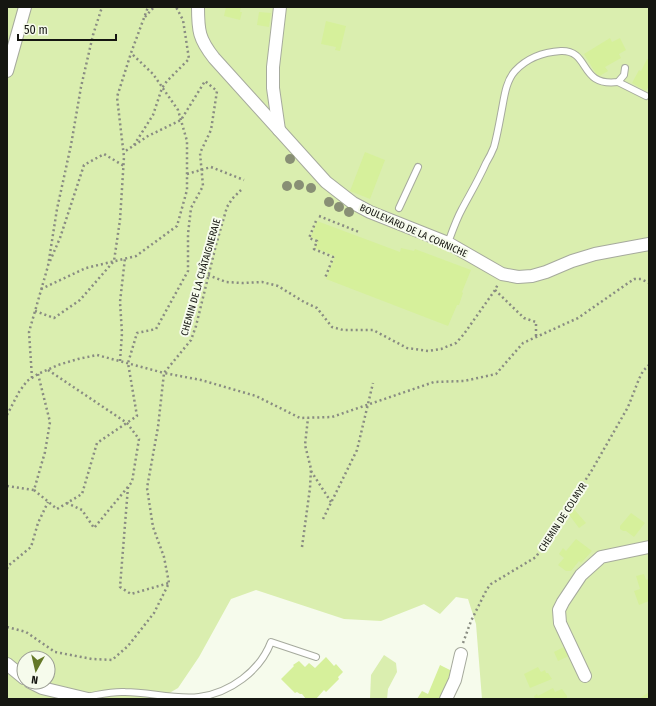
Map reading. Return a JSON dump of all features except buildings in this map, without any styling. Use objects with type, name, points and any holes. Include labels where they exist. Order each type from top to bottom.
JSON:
[{"type":"street","points":[[7,71],[25,7]]},
{"type":"street","name":"BOULEVARD DE LA CORNICHE","points":[[198,7],[198,25],[200,36],[214,58],[326,182],[353,203],[370,212],[448,243],[502,274],[518,277],[532,276],[546,272],[572,261],[595,254],[649,244]]},
{"type":"street","points":[[279,130],[273,88],[273,67],[280,7]]},
{"type":"street","points":[[253,101],[264,98],[273,88]]},
{"type":"street","points":[[585,676],[560,623],[559,610],[562,602],[581,575],[601,557],[649,547]]},
{"type":"street","points":[[446,699],[455,680],[461,654]]},
{"type":"street","points":[[7,664],[16,671]]},
{"type":"street","points":[[39,690],[85,698]]},
{"type":"lane","points":[[448,243],[460,211],[494,148],[507,86],[514,72],[532,58],[542,53],[563,51],[572,52],[582,61],[591,76],[596,80],[606,83],[618,82],[646,96]]},
{"type":"lane","points":[[618,82],[624,75],[625,68]]},
{"type":"lane","points":[[399,208],[418,167]]},
{"type":"lane","points":[[85,698],[124,692],[199,697],[222,691],[243,680],[256,667],[264,656],[271,642],[316,657]]},
{"type":"path","points":[[48,266],[57,209],[71,146],[81,88],[93,36],[102,7]]},
{"type":"path","points":[[35,311],[54,318],[80,300],[114,261],[120,220],[124,166],[124,152],[117,97],[148,7]]},
{"type":"path","points":[[143,18],[154,7]]},
{"type":"path","points":[[133,146],[153,116],[162,88],[188,59],[183,20],[176,7]]},
{"type":"path","points":[[41,289],[86,268],[136,256],[178,226],[187,190],[187,141],[178,110],[153,74],[131,53]]},
{"type":"path","points":[[7,486],[34,490],[57,509],[82,494],[97,443],[137,416],[128,363],[137,333],[156,329],[188,271],[188,234],[191,208],[203,186],[200,154],[211,130],[217,91],[205,81],[181,120],[148,136],[124,152]]},
{"type":"path","points":[[32,378],[29,332],[48,266],[60,238],[84,165],[104,154],[124,166]]},
{"type":"path","points":[[187,174],[211,167],[244,180]]},
{"type":"path","name":"CHEMIN DE LA CHÂTAIGNERAIE","points":[[164,373],[191,340],[196,326],[216,245],[228,207],[232,199],[241,190]]},
{"type":"path","points":[[319,216],[359,232]]},
{"type":"path","points":[[316,221],[309,238],[317,241],[314,249],[333,257],[325,278]]},
{"type":"path","points":[[120,361],[122,333],[120,302],[124,258]]},
{"type":"path","points":[[208,276],[226,282],[262,282],[278,286],[317,308],[332,327],[343,330],[373,330],[407,348],[428,351],[441,349],[456,342],[464,334],[495,290],[502,274]]},
{"type":"path","points":[[7,415],[19,392],[27,382],[38,374],[78,359],[97,355],[164,373],[201,380],[256,396],[300,418],[332,417],[434,382],[464,381],[496,374],[523,343],[578,318],[634,279],[640,279],[649,283]]},
{"type":"path","points":[[495,290],[524,318],[536,322],[536,337]]},
{"type":"path","name":"CHEMIN DE COLMYR","points":[[461,654],[470,621],[487,589],[491,584],[536,557],[592,470],[628,407],[643,371],[649,365]]},
{"type":"path","points":[[48,370],[126,423],[139,439],[132,482],[94,528],[82,510],[66,503]]},
{"type":"path","points":[[7,627],[26,632],[55,652],[92,659],[112,660],[128,646],[154,613],[169,583],[164,556],[153,527],[147,488],[158,427],[164,373]]},
{"type":"path","points":[[34,490],[45,452],[50,422],[38,374]]},
{"type":"path","points":[[323,519],[357,450],[366,405],[373,382]]},
{"type":"path","points":[[302,547],[311,469],[305,445],[308,418]]},
{"type":"path","points":[[311,469],[331,502]]},
{"type":"path","points":[[128,487],[120,587],[131,594],[169,583]]},
{"type":"path","points":[[7,569],[8,566],[31,547],[38,523],[48,502]]},
{"type":"green space","points":[[7,7],[649,7],[649,699],[482,699],[476,624],[468,599],[456,597],[440,614],[424,604],[381,621],[344,619],[256,590],[231,599],[199,657],[178,688],[159,699],[7,699]]},
{"type":"green space","points":[[384,655],[396,663],[397,672],[388,689],[387,699],[370,699],[371,675]]}]
